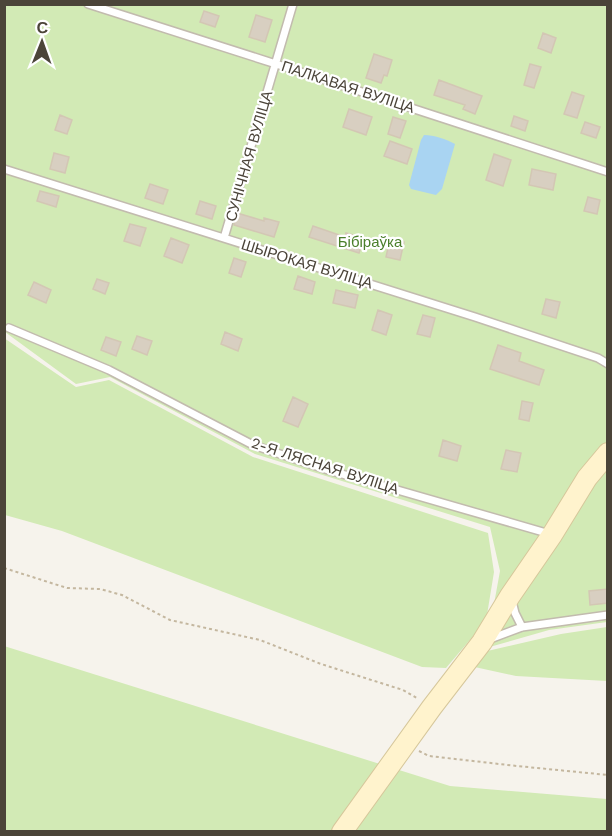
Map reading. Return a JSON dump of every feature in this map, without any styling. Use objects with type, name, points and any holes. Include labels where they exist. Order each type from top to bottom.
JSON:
[{"type":"street","points":[[342,831],[482,642],[552,535],[586,478],[608,453]]},
{"type":"lane","name":"ПАЛКАВАЯ ВУЛІЦА","points":[[88,4],[608,172]]},
{"type":"lane","name":"СУНІЧНАЯ ВУЛІЦА","points":[[224,238],[293,4]]},
{"type":"lane","name":"ШЫРОКАЯ ВУЛІЦА","points":[[4,169],[475,316],[598,358],[608,364]]},
{"type":"lane","name":"2-Я ЛЯСНАЯ ВУЛІЦА","points":[[9,328],[110,370],[254,445],[328,470],[552,535]]},
{"type":"lane","points":[[510,596],[522,627]]},
{"type":"lane","points":[[482,642],[522,627],[608,615]]},
{"type":"path","points":[[4,568],[68,588],[100,589],[122,595],[170,621],[260,640],[321,664],[403,690],[432,708]]},
{"type":"path","points":[[406,744],[429,756],[608,775]]},
{"type":"green space","name":"Бібіраўка","points":[[5,5],[607,5],[607,622],[549,630],[486,648],[500,571],[490,527],[255,454],[110,377],[76,384],[5,332]]},
{"type":"green space","points":[[4,338],[76,387],[109,380],[253,457],[488,533],[494,572],[486,621],[446,668],[422,667],[62,531],[5,515]]},
{"type":"green space","points":[[607,627],[607,681],[516,676],[470,666],[483,652],[561,634]]},
{"type":"green space","points":[[4,646],[450,786],[607,799],[607,831],[5,831]]},
{"type":"water","points":[[424,135],[455,144],[442,189],[436,195],[411,189],[409,185]]},
{"type":"building","points":[[204,11],[219,16],[215,27],[200,22]]},
{"type":"building","points":[[256,15],[272,20],[265,42],[249,37]]},
{"type":"building","points":[[543,33],[556,38],[551,53],[538,48]]},
{"type":"building","points":[[374,54],[392,60],[387,76],[384,75],[381,83],[366,78]]},
{"type":"building","points":[[530,64],[541,67],[534,88],[524,85]]},
{"type":"building","points":[[439,80],[482,96],[475,114],[463,109],[465,105],[434,95]]},
{"type":"building","points":[[572,92],[584,96],[577,118],[564,114]]},
{"type":"building","points":[[349,109],[372,117],[366,135],[343,127]]},
{"type":"building","points":[[60,115],[72,120],[67,134],[55,130]]},
{"type":"building","points":[[514,116],[528,121],[525,131],[511,126]]},
{"type":"building","points":[[393,117],[406,121],[400,138],[388,134]]},
{"type":"building","points":[[585,122],[600,127],[596,138],[581,133]]},
{"type":"building","points":[[390,141],[412,149],[407,164],[384,156]]},
{"type":"building","points":[[54,153],[69,157],[65,173],[50,169]]},
{"type":"building","points":[[494,154],[511,160],[503,186],[486,180]]},
{"type":"building","points":[[532,169],[556,174],[553,190],[529,185]]},
{"type":"building","points":[[150,184],[168,190],[163,204],[145,198]]},
{"type":"building","points":[[40,191],[59,196],[56,207],[37,201]]},
{"type":"building","points":[[588,197],[600,200],[597,214],[584,211]]},
{"type":"building","points":[[200,201],[216,206],[212,219],[196,214]]},
{"type":"building","points":[[237,213],[264,221],[264,218],[279,222],[274,237],[234,225]]},
{"type":"building","points":[[130,224],[146,228],[140,246],[124,241]]},
{"type":"building","points":[[313,226],[345,237],[346,233],[364,238],[359,253],[309,237]]},
{"type":"building","points":[[171,238],[189,245],[182,263],[164,256]]},
{"type":"building","points":[[390,239],[404,242],[400,260],[386,257]]},
{"type":"building","points":[[234,258],[246,262],[241,277],[229,273]]},
{"type":"building","points":[[298,276],[315,282],[312,294],[294,289]]},
{"type":"building","points":[[97,279],[109,283],[105,294],[93,289]]},
{"type":"building","points":[[34,282],[51,290],[46,303],[28,295]]},
{"type":"building","points":[[336,290],[358,295],[355,308],[333,303]]},
{"type":"building","points":[[546,299],[560,302],[556,318],[542,314]]},
{"type":"building","points":[[378,310],[392,315],[386,335],[372,330]]},
{"type":"building","points":[[423,315],[435,318],[430,337],[417,334]]},
{"type":"building","points":[[225,332],[242,339],[238,351],[221,344]]},
{"type":"building","points":[[137,336],[152,341],[147,355],[132,349]]},
{"type":"building","points":[[106,337],[121,342],[116,356],[101,350]]},
{"type":"building","points":[[498,345],[521,353],[519,361],[544,370],[539,385],[490,369]]},
{"type":"building","points":[[293,397],[308,404],[298,427],[283,421]]},
{"type":"building","points":[[522,401],[533,403],[529,421],[519,419]]},
{"type":"building","points":[[443,440],[461,446],[457,461],[439,456]]},
{"type":"building","points":[[506,450],[521,453],[517,472],[501,469]]},
{"type":"building","points":[[608,589],[608,603],[590,605],[589,591]]}]
